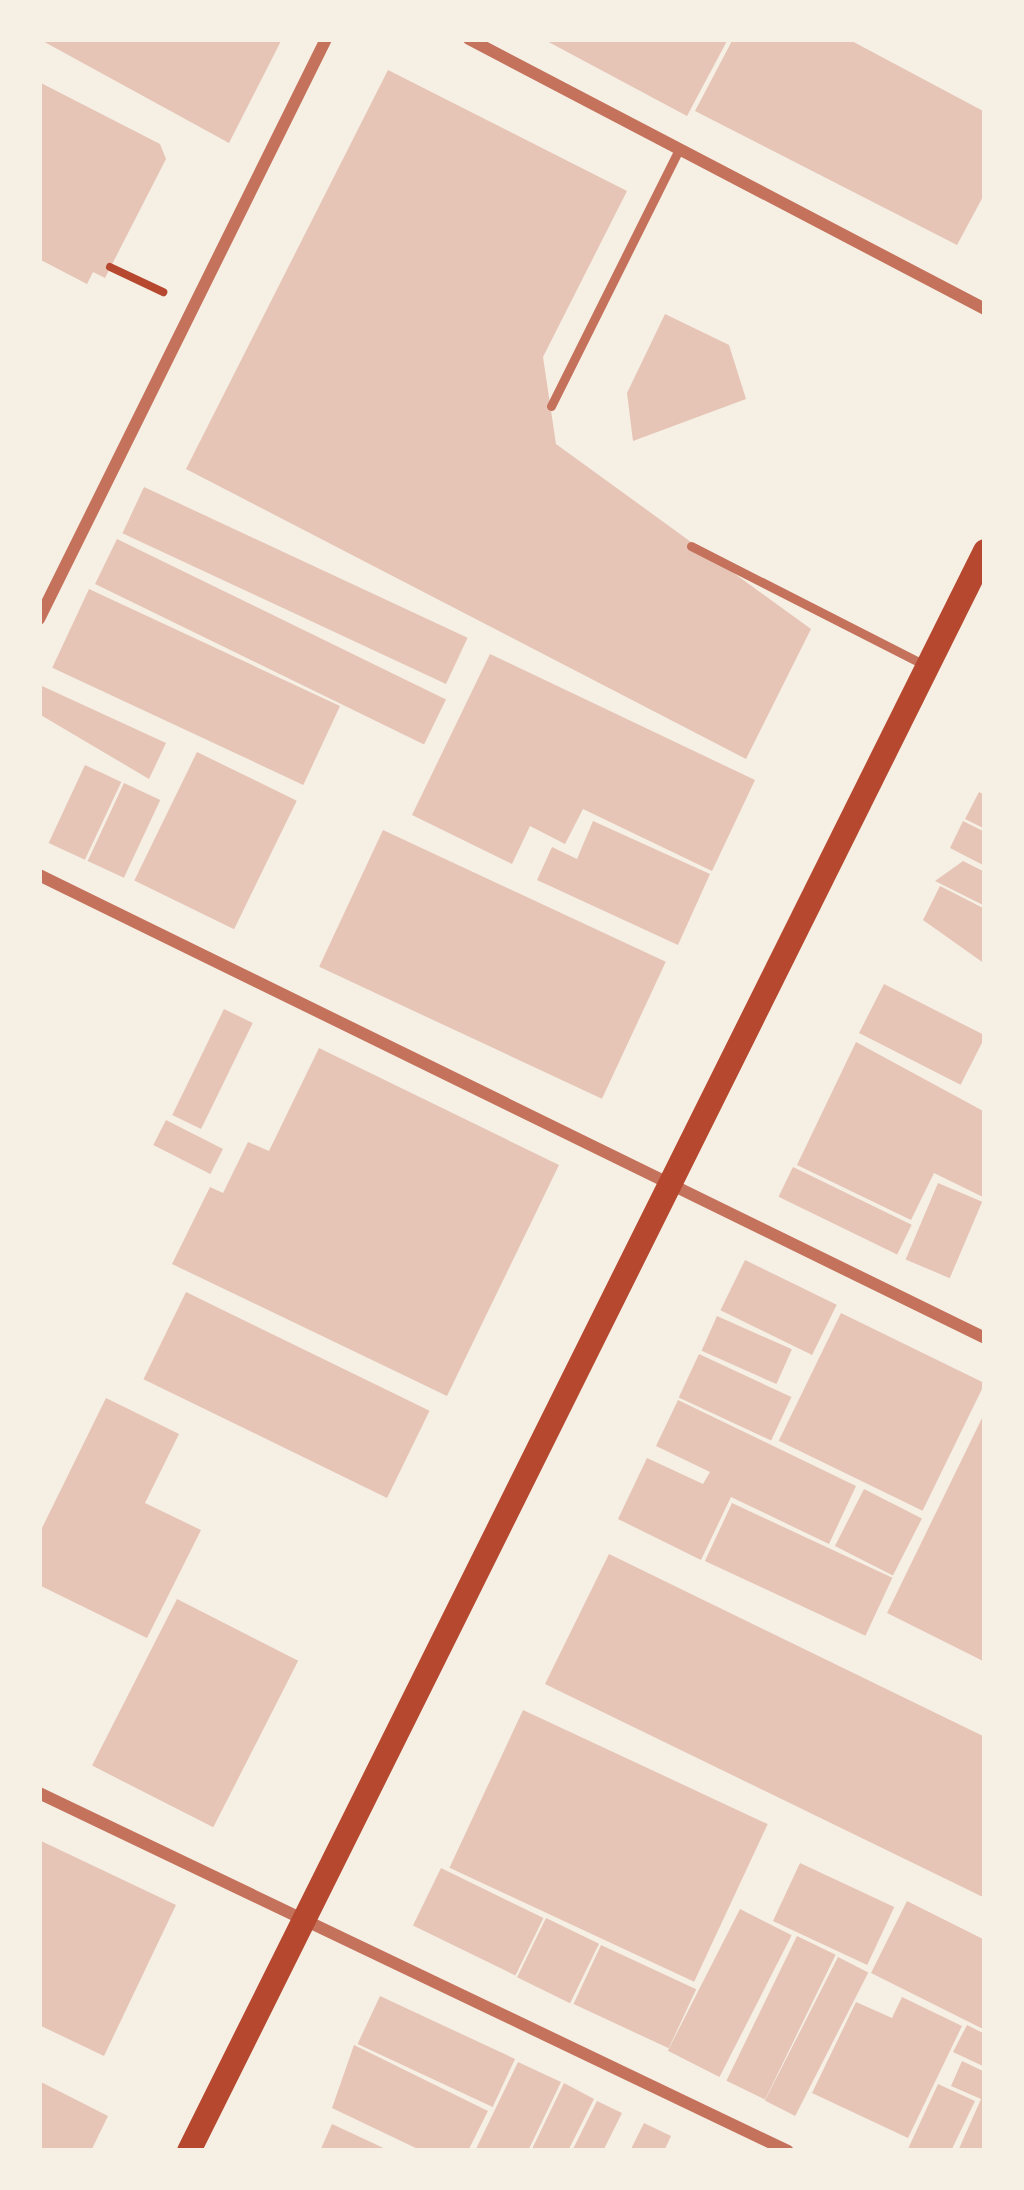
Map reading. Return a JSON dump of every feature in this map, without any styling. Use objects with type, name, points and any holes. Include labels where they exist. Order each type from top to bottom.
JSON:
[{"type":"main road","points":[[189,2151],[985,551]]},
{"type":"street","points":[[39,619],[326,39]]},
{"type":"street","points":[[469,39],[985,309]]},
{"type":"street","points":[[39,874],[985,1338]]},
{"type":"street","points":[[39,1793],[788,2151]]},
{"type":"lane","points":[[550,406],[680,148]]},
{"type":"lane","points":[[691,546],[928,666]]},
{"type":"path","points":[[110,267],[194,306]]},
{"type":"building","points":[[39,39],[282,39],[229,143]]},
{"type":"building","points":[[543,39],[728,39],[687,116]]},
{"type":"building","points":[[733,39],[848,39],[985,112],[985,193],[957,245],[695,111]]},
{"type":"building","points":[[388,70],[627,191],[543,357],[556,444],[811,629],[746,759],[186,469]]},
{"type":"building","points":[[39,82],[160,144],[166,159],[105,278],[93,272],[87,284],[39,259]]},
{"type":"building","points":[[665,314],[729,345],[746,399],[633,441],[627,393]]},
{"type":"building","points":[[144,487],[468,638],[446,684],[122,533]]},
{"type":"building","points":[[117,539],[446,699],[424,744],[95,584]]},
{"type":"building","points":[[89,589],[340,706],[303,785],[52,668]]},
{"type":"building","points":[[490,654],[755,780],[712,871],[583,809],[565,844],[530,826],[512,864],[412,815]]},
{"type":"building","points":[[42,686],[166,743],[149,779],[39,714]]},
{"type":"building","points":[[197,752],[297,801],[234,929],[134,881]]},
{"type":"building","points":[[85,765],[121,782],[85,860],[49,843]]},
{"type":"building","points":[[124,783],[160,800],[124,878],[88,861]]},
{"type":"building","points":[[979,792],[985,795],[985,829],[965,819]]},
{"type":"building","points":[[593,821],[710,874],[678,945],[537,880],[552,847],[577,859]]},
{"type":"building","points":[[963,821],[985,832],[985,866],[950,848]]},
{"type":"building","points":[[383,830],[666,962],[602,1099],[319,967]]},
{"type":"building","points":[[963,861],[985,872],[985,906],[935,881]]},
{"type":"building","points":[[940,886],[985,909],[985,964],[923,920]]},
{"type":"building","points":[[884,984],[985,1035],[961,1085],[859,1033]]},
{"type":"building","points":[[224,1009],[253,1023],[201,1129],[172,1115]]},
{"type":"building","points":[[856,1042],[985,1112],[985,1198],[934,1173],[911,1220],[797,1165]]},
{"type":"building","points":[[319,1048],[559,1165],[447,1396],[172,1264],[210,1187],[223,1193],[248,1142],[269,1151]]},
{"type":"building","points":[[166,1120],[223,1149],[210,1174],[153,1145]]},
{"type":"building","points":[[793,1167],[912,1225],[897,1255],[779,1197]]},
{"type":"building","points":[[938,1183],[982,1202],[950,1278],[906,1259]]},
{"type":"building","points":[[745,1260],[837,1305],[812,1355],[720,1310]]},
{"type":"building","points":[[186,1292],[430,1411],[387,1498],[143,1379]]},
{"type":"building","points":[[841,1313],[985,1383],[923,1511],[779,1441]]},
{"type":"building","points":[[717,1316],[792,1349],[776,1384],[702,1351]]},
{"type":"building","points":[[699,1354],[791,1397],[771,1441],[679,1398]]},
{"type":"building","points":[[106,1398],[179,1434],[145,1503],[201,1530],[147,1638],[39,1585],[39,1534]]},
{"type":"building","points":[[678,1400],[856,1486],[829,1544],[731,1497],[701,1560],[618,1519],[647,1458],[703,1484],[710,1472],[656,1446]]},
{"type":"building","points":[[985,1412],[985,1662],[887,1613]]},
{"type":"building","points":[[864,1489],[922,1519],[893,1576],[835,1546]]},
{"type":"building","points":[[732,1503],[892,1578],[865,1636],[705,1561]]},
{"type":"building","points":[[609,1554],[985,1737],[985,1898],[545,1684]]},
{"type":"building","points":[[177,1599],[298,1661],[213,1827],[92,1766]]},
{"type":"building","points":[[523,1710],[768,1824],[694,1982],[449,1868]]},
{"type":"building","points":[[39,1840],[176,1905],[104,2056],[39,2025]]},
{"type":"building","points":[[800,1863],[894,1907],[867,1965],[773,1921]]},
{"type":"building","points":[[441,1868],[543,1918],[515,1975],[413,1926]]},
{"type":"building","points":[[907,1901],[985,1940],[985,2030],[871,1973]]},
{"type":"building","points":[[740,1909],[792,1935],[719,2077],[668,2051]]},
{"type":"building","points":[[546,1918],[599,1944],[570,2003],[517,1977]]},
{"type":"building","points":[[797,1936],[836,1955],[765,2100],[726,2081]]},
{"type":"building","points":[[601,1945],[696,1989],[669,2048],[574,2004]]},
{"type":"building","points":[[838,1957],[868,1972],[795,2116],[765,2100]]},
{"type":"building","points":[[380,1996],[515,2059],[493,2107],[358,2044]]},
{"type":"building","points":[[902,1997],[962,2026],[908,2138],[812,2093],[856,2002],[892,2018]]},
{"type":"building","points":[[967,2025],[985,2034],[985,2067],[953,2052]]},
{"type":"building","points":[[354,2045],[488,2111],[468,2151],[422,2151],[332,2108]]},
{"type":"building","points":[[962,2061],[985,2072],[985,2151],[958,2151],[981,2099],[951,2086]]},
{"type":"building","points":[[518,2062],[561,2082],[528,2151],[475,2151]]},
{"type":"building","points":[[39,2081],[108,2116],[91,2151],[39,2151]]},
{"type":"building","points":[[564,2083],[594,2099],[568,2151],[531,2151]]},
{"type":"building","points":[[938,2084],[975,2101],[951,2151],[907,2151]]},
{"type":"building","points":[[597,2101],[622,2113],[603,2151],[572,2151]]},
{"type":"building","points":[[644,2123],[671,2136],[664,2151],[630,2151]]},
{"type":"building","points":[[332,2124],[390,2151],[320,2151]]}]
